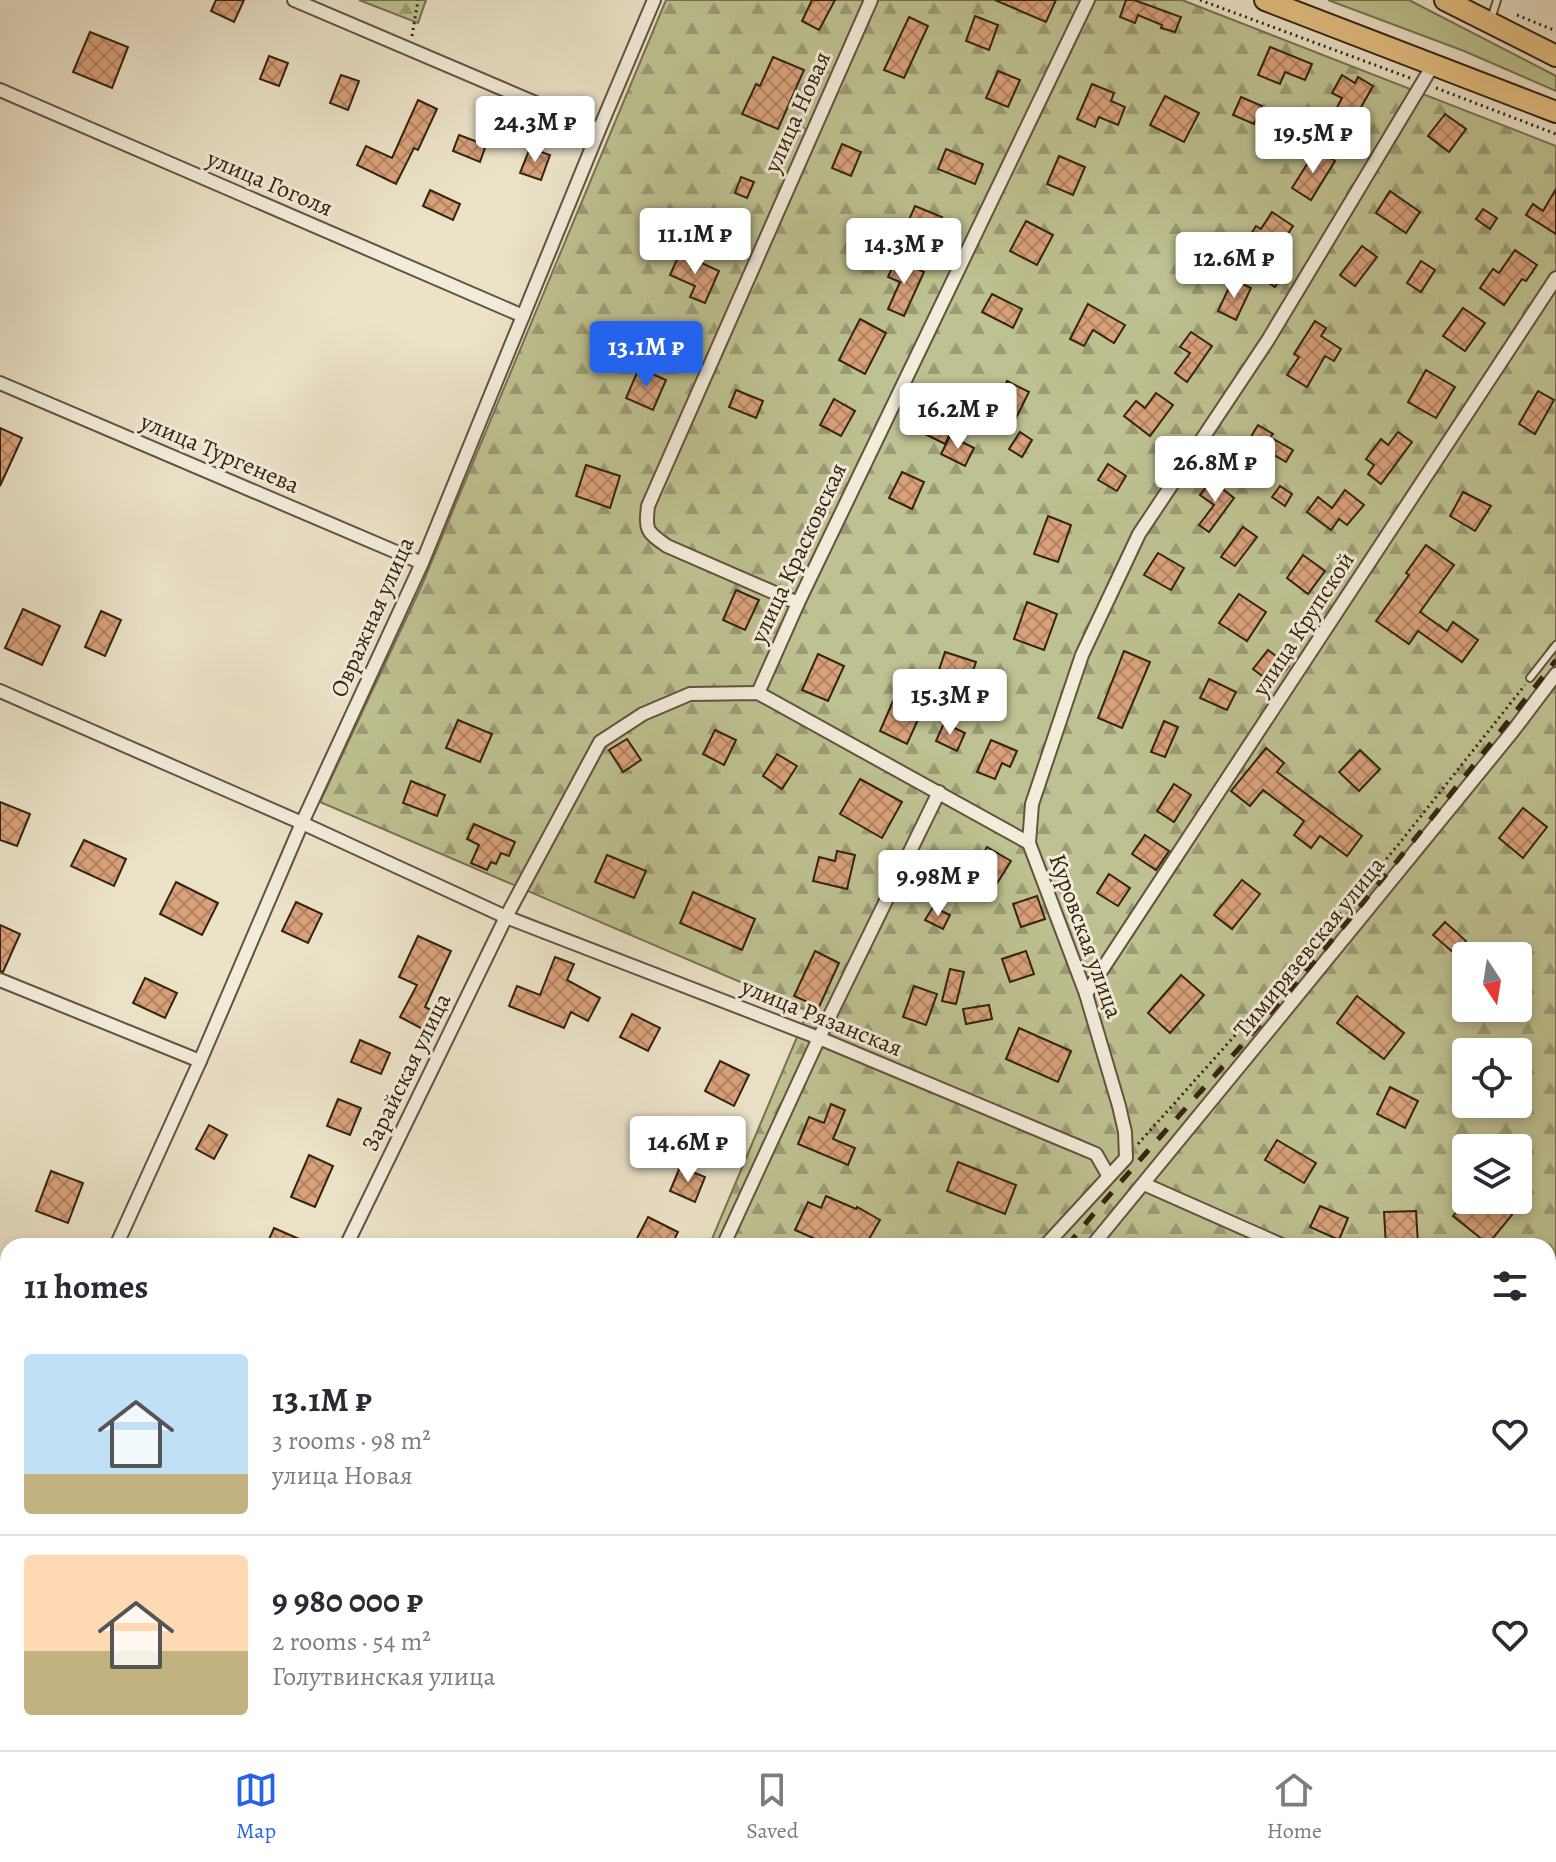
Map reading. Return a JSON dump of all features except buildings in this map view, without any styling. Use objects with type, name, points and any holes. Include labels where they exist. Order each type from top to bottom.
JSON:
[{"type":"main road","points":[[1265,0],[1556,112]]},
{"type":"main road","points":[[1274,0],[1302,14]]},
{"type":"main road","points":[[1445,0],[1494,9],[1556,56]]},
{"type":"street","points":[[294,0],[599,130]]},
{"type":"street","name":"Овражная улица","points":[[120,1238],[302,823],[422,563],[654,0]]},
{"type":"street","name":"улица Новая","points":[[798,603],[667,546],[650,534],[646,521],[648,506],[871,0]]},
{"type":"street","name":"улица Красковская","points":[[758,693],[798,603],[1088,0]]},
{"type":"street","points":[[1029,843],[1032,804],[1082,655],[1139,534],[1268,340],[1433,65]]},
{"type":"street","name":"улица Гоголя","points":[[0,90],[523,316]]},
{"type":"street","name":"улица Крупской","points":[[1086,994],[1556,278]]},
{"type":"street","name":"улица Тургенева","points":[[0,383],[422,563]]},
{"type":"street","name":"Тимирязевская улица","points":[[1099,1238],[1513,731],[1556,674]]},
{"type":"street","name":"улица Рязанская","points":[[0,691],[302,823],[506,917],[819,1038],[1096,1154],[1108,1175]]},
{"type":"street","name":"Куровская улица","points":[[758,693],[1029,843],[1086,994],[1119,1106],[1125,1132],[1126,1158]]},
{"type":"street","name":"Зарайская улица","points":[[350,1238],[506,917],[600,742],[643,714],[690,694],[758,693]]},
{"type":"street","points":[[727,1238],[819,1038],[939,792]]},
{"type":"street","points":[[0,980],[200,1061]]},
{"type":"street","points":[[1052,1238],[1126,1158]]},
{"type":"street","points":[[1144,1184],[1266,1238]]},
{"type":"lane","points":[[1530,678],[1556,645]]},
{"type":"path","points":[[410,49],[418,0]]},
{"type":"path","points":[[1200,0],[1556,134]]},
{"type":"path","points":[[1494,9],[1556,31]]},
{"type":"path","name":"Тимирязевская улица","points":[[1126,1158],[1316,943],[1530,678]]},
{"type":"green space","points":[[359,0],[426,0],[418,23]]},
{"type":"green space","points":[[666,0],[1182,0],[1556,146],[1556,1238],[712,1238],[808,1011],[320,802],[421,587]]},
{"type":"green space","points":[[1328,0],[1409,0],[1556,76],[1556,91],[1464,51]]},
{"type":"railway","points":[[1074,1238],[1343,926],[1556,660]]}]
